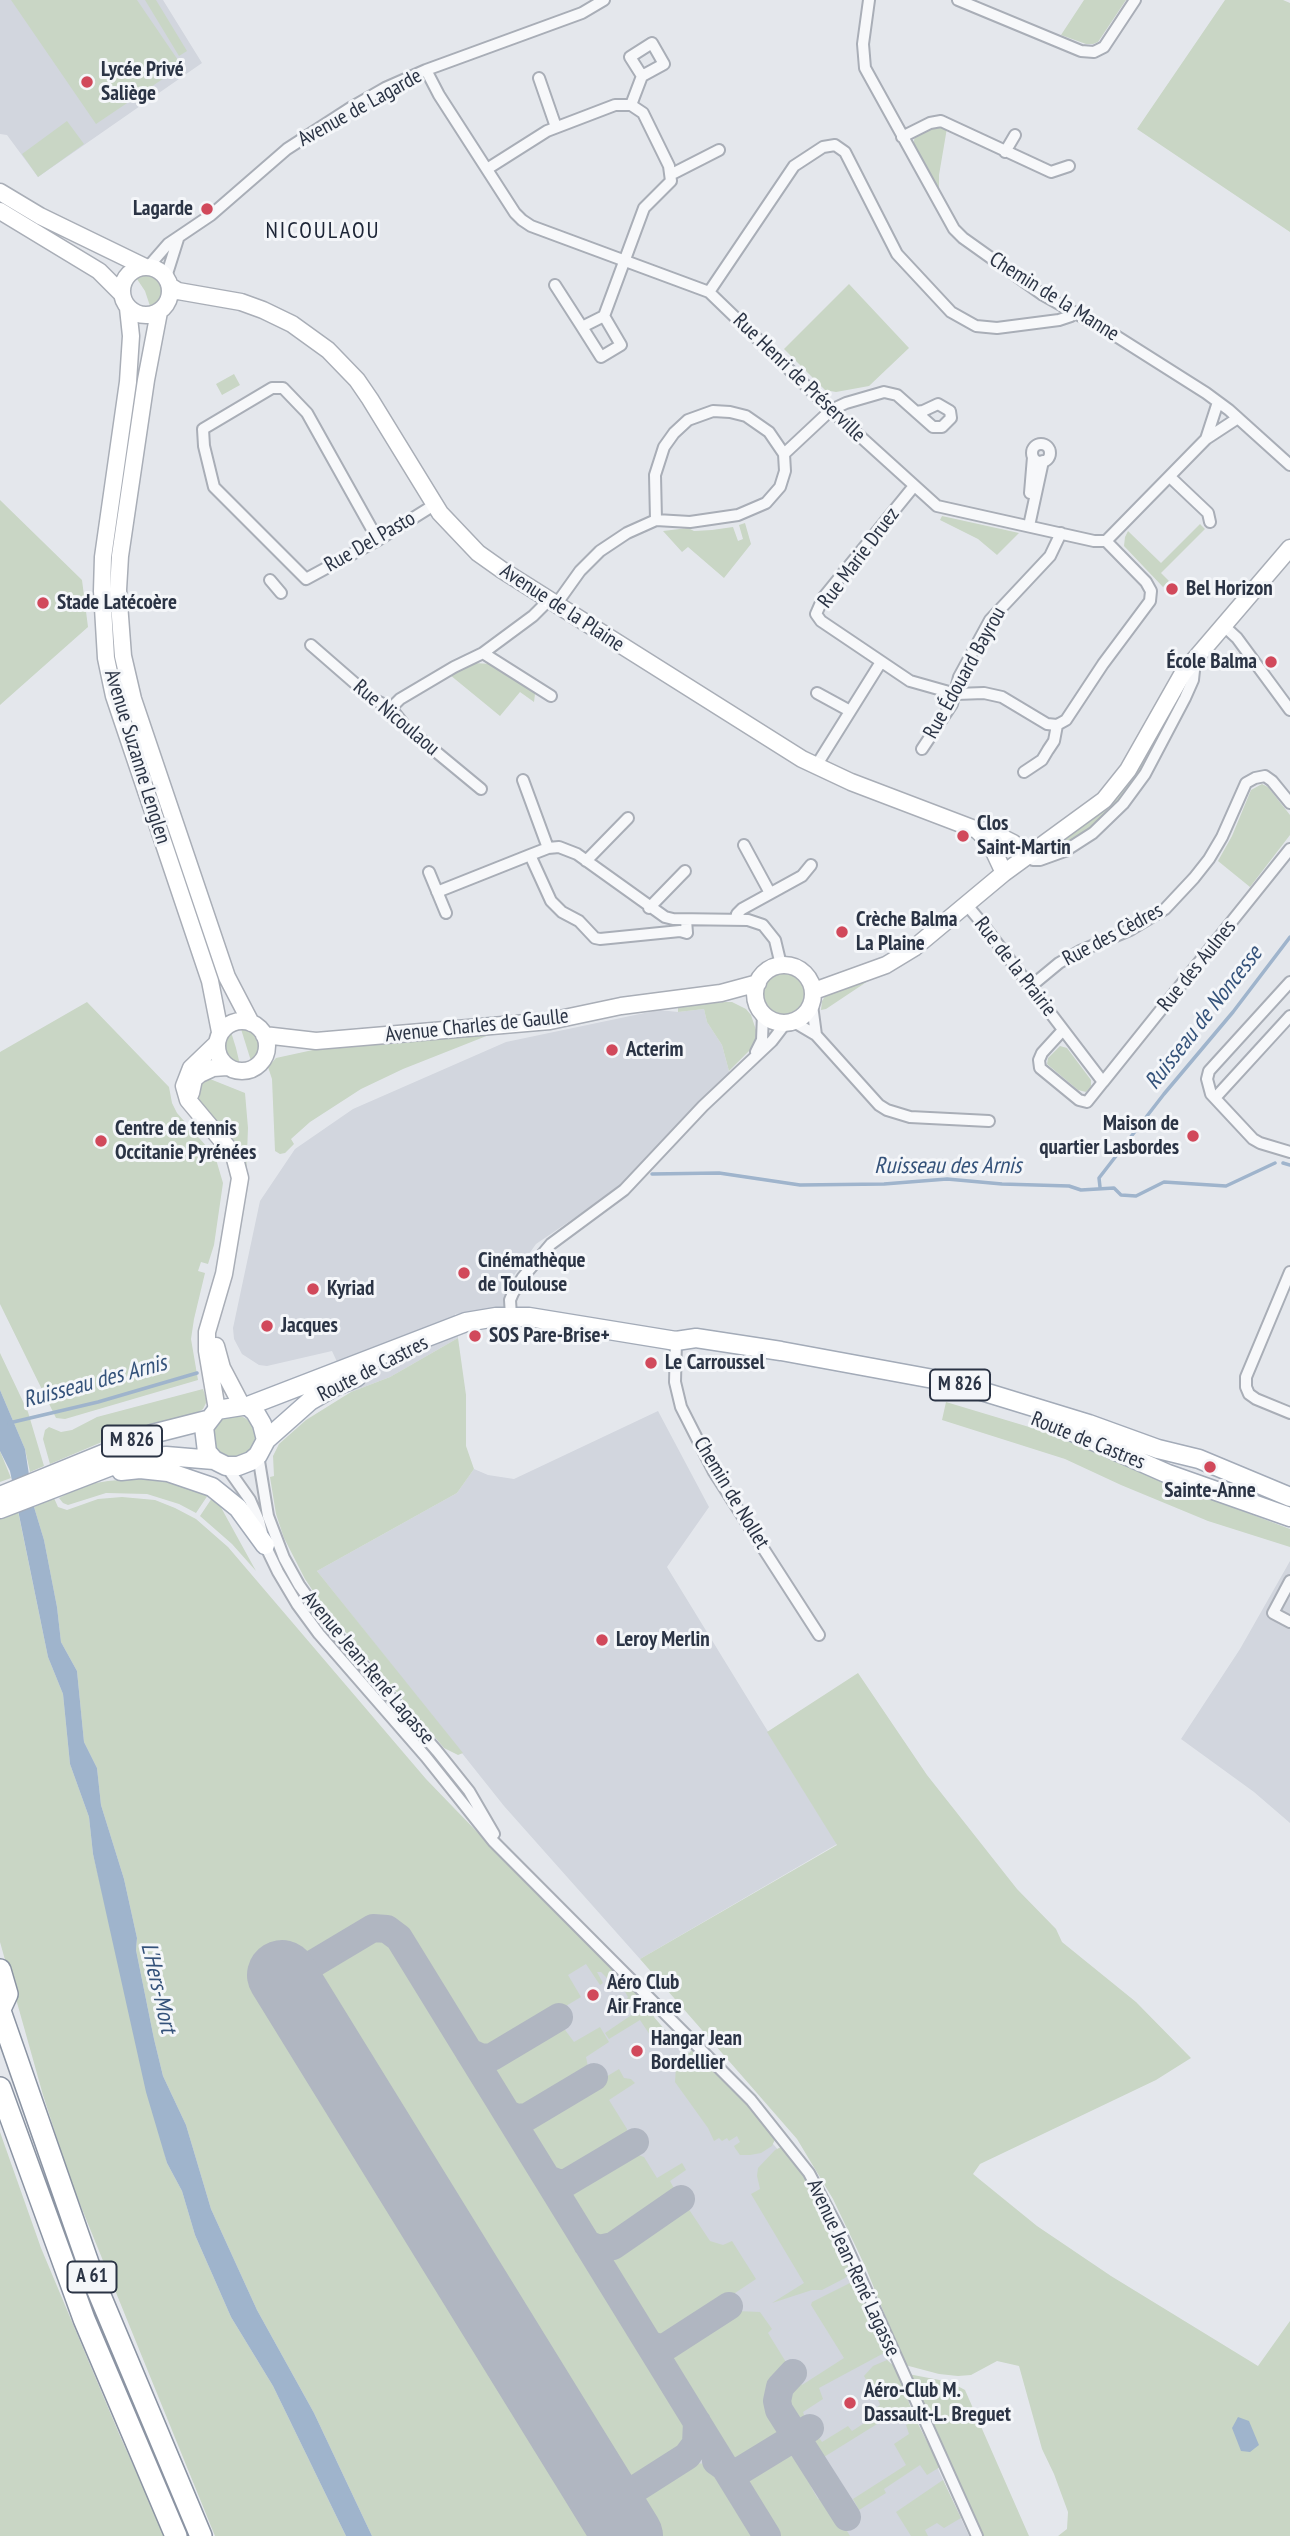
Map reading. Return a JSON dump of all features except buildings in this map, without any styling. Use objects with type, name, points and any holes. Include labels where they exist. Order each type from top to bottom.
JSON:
[{"type":"highway","points":[[0,1970],[7,1994],[0,2010]]},
{"type":"highway","name":"A 61","points":[[0,2010],[96,2286],[201,2536]]},
{"type":"highway","name":"A 61","points":[[0,2088],[80,2307],[176,2536]]},
{"type":"main road","name":"Route de Castres","points":[[245,1406],[450,1327],[479,1319],[529,1317],[676,1341],[692,1349],[884,1379],[961,1396],[1079,1433],[1134,1461],[1290,1517]]},
{"type":"main road","name":"Route de Castres","points":[[261,1456],[280,1425],[327,1391],[405,1357],[450,1327]]},
{"type":"main road","name":"Route de Castres","points":[[676,1341],[696,1338],[713,1340],[956,1384],[1199,1459],[1290,1497]]},
{"type":"main road","points":[[245,1406],[255,1412],[262,1424],[261,1456],[238,1466],[220,1463],[205,1446],[203,1433],[212,1415],[245,1406]]},
{"type":"main road","name":"M 826","points":[[0,1509],[152,1434],[212,1415]]},
{"type":"main road","name":"M 826","points":[[0,1496],[62,1478],[93,1473],[141,1457],[166,1456],[220,1463]]},
{"type":"main road","points":[[93,1473],[154,1470],[198,1480],[212,1487],[238,1508],[265,1545]]},
{"type":"street","name":"Avenue de Lagarde","points":[[146,267],[168,244],[211,215],[312,131],[385,88],[426,70],[570,18],[604,0]]},
{"type":"street","name":"Chemin de la Manne","points":[[869,0],[863,44],[865,68],[902,138],[954,229],[962,238],[1057,303],[1157,360],[1218,402],[1290,465]]},
{"type":"street","points":[[958,0],[1081,51],[1094,52],[1104,47],[1135,0]]},
{"type":"street","name":"Rue Henri de Préserville","points":[[426,70],[435,90],[522,220],[531,226],[709,292],[831,410],[937,506],[1094,541],[1106,541]]},
{"type":"street","points":[[631,104],[642,76]]},
{"type":"street","points":[[539,78],[556,127]]},
{"type":"street","points":[[487,169],[556,127],[615,105],[631,104],[643,113],[671,174],[671,181],[644,208],[604,316],[582,327]]},
{"type":"street","points":[[902,138],[930,123],[941,121],[1051,172],[1069,166]]},
{"type":"street","points":[[1006,152],[1015,135]]},
{"type":"street","points":[[709,292],[794,166],[823,147],[835,145],[845,152],[897,254],[951,312],[963,320],[986,327],[1066,318],[1074,312]]},
{"type":"street","points":[[671,174],[719,150]]},
{"type":"street","points":[[0,192],[40,216],[146,267],[158,270],[168,281]]},
{"type":"street","points":[[0,211],[99,271],[125,300],[144,316],[163,308],[178,239]]},
{"type":"street","points":[[125,300],[126,277],[136,269],[146,267]]},
{"type":"street","name":"Avenue de la Plaine","points":[[168,281],[178,291],[252,305],[292,324],[316,340],[345,366],[370,399],[434,505],[478,553],[816,766],[850,782],[978,830],[989,831],[1013,843],[1028,855]]},
{"type":"street","points":[[555,285],[601,357],[621,345],[604,316]]},
{"type":"street","name":"Avenue de la Plaine","points":[[163,308],[222,299]]},
{"type":"street","name":"Avenue Suzanne Lenglen","points":[[125,300],[131,336],[128,382],[103,557],[106,658],[114,696],[210,981],[218,1038]]},
{"type":"street","points":[[1042,321],[1057,303]]},
{"type":"street","name":"Avenue Suzanne Lenglen","points":[[163,308],[146,380],[120,556],[118,590],[122,643],[133,699],[227,977],[251,1023]]},
{"type":"street","name":"Rue Del Pasto","points":[[378,540],[301,405],[283,388],[272,388],[207,425],[202,434],[214,487],[306,579],[378,540],[434,505]]},
{"type":"street","points":[[785,454],[831,410],[846,403],[884,392],[897,395],[916,412]]},
{"type":"street","points":[[1206,439],[1218,402]]},
{"type":"street","points":[[391,708],[400,699],[483,653],[545,604],[560,599],[580,571],[600,551],[627,533],[656,520],[707,521],[760,507],[772,498],[780,486],[785,471],[785,454],[762,426],[738,413],[713,411],[688,420],[668,440],[657,465],[653,485],[656,520]]},
{"type":"street","points":[[1024,772],[1042,760],[1056,734],[1057,725],[1066,720],[1150,601],[1151,590],[1146,582],[1106,541],[1206,439],[1238,418]]},
{"type":"street","points":[[1029,526],[1033,508],[1030,496],[1038,459]]},
{"type":"street","points":[[1170,477],[1208,513],[1210,522]]},
{"type":"street","name":"Rue Marie Druez","points":[[914,486],[823,598],[816,614],[821,621],[910,681],[956,694],[984,693],[1002,697],[1047,724],[1057,725]]},
{"type":"street","name":"Rue Édouard Bayrou","points":[[922,749],[956,694],[959,677],[990,620],[1050,556],[1061,533]]},
{"type":"street","points":[[812,991],[886,965],[927,939],[1004,873],[1086,815],[1117,785],[1169,695],[1195,658],[1290,548]]},
{"type":"street","points":[[270,580],[281,593]]},
{"type":"street","points":[[1224,626],[1237,638],[1290,710]]},
{"type":"street","name":"Rue Nicoulaou","points":[[311,645],[373,699],[391,708],[405,727],[481,789]]},
{"type":"street","points":[[483,653],[551,696]]},
{"type":"street","points":[[1028,855],[1033,860],[1049,858],[1093,833],[1136,788],[1185,698],[1193,680],[1195,658]]},
{"type":"street","points":[[816,766],[881,662]]},
{"type":"street","points":[[817,693],[850,711]]},
{"type":"street","name":"Rue des Cèdres","points":[[1030,987],[1073,954],[1130,930],[1166,909],[1194,878],[1223,837],[1246,783],[1265,776],[1290,803]]},
{"type":"street","points":[[523,780],[548,848]]},
{"type":"street","points":[[586,861],[628,818]]},
{"type":"street","points":[[978,830],[990,843],[1004,873]]},
{"type":"street","points":[[744,845],[770,893]]},
{"type":"street","points":[[437,892],[548,848],[568,850],[665,917],[756,922],[770,931],[781,965]]},
{"type":"street","name":"Rue des Aulnes","points":[[1103,1082],[1290,849]]},
{"type":"street","points":[[530,855],[551,901],[562,912],[579,921],[595,938],[600,940],[680,931],[687,933],[686,919]]},
{"type":"street","points":[[736,919],[742,909],[802,876],[811,865]]},
{"type":"street","points":[[649,908],[685,871]]},
{"type":"street","points":[[429,872],[446,913]]},
{"type":"street","name":"Rue de la Prairie","points":[[966,904],[1030,987],[1103,1082],[1089,1101],[1082,1102],[1042,1071],[1039,1064],[1040,1057],[1063,1030]]},
{"type":"street","points":[[755,1056],[762,1040],[760,1009],[755,992],[768,970],[781,965],[796,967],[812,991],[816,1035]]},
{"type":"street","points":[[1290,982],[1209,1071],[1208,1087],[1253,1139],[1290,1152]]},
{"type":"street","name":"Avenue Charles de Gaulle","points":[[264,1035],[291,1043],[550,1021],[632,1004],[721,993],[758,983]]},
{"type":"street","points":[[511,1316],[510,1300],[513,1293],[537,1259],[551,1244],[624,1190],[703,1106],[790,1023],[803,1017],[812,991]]},
{"type":"street","name":"Avenue Charles de Gaulle","points":[[721,993],[760,1009]]},
{"type":"street","points":[[760,1009],[772,1021],[790,1023],[816,1035],[879,1105],[887,1110],[910,1117],[989,1121]]},
{"type":"street","points":[[1215,1098],[1290,1016]]},
{"type":"street","points":[[218,1038],[218,1057],[227,1067],[240,1072],[257,1066],[265,1057],[267,1042],[264,1035],[251,1023],[233,1022],[218,1038],[191,1068],[185,1080],[188,1100],[229,1147],[238,1166],[239,1190],[215,1336],[222,1368],[245,1406]]},
{"type":"street","name":"Avenue Charles de Gaulle","points":[[265,1057],[291,1043]]},
{"type":"street","points":[[195,1108],[191,1092],[194,1079],[206,1071],[227,1067]]},
{"type":"street","points":[[1290,1272],[1246,1377],[1246,1387],[1256,1399],[1290,1413]]},
{"type":"street","points":[[212,1415],[207,1342],[210,1317],[223,1278]]},
{"type":"street","name":"Chemin de Nollet","points":[[676,1341],[675,1382],[681,1407],[714,1472],[819,1635]]},
{"type":"street","name":"Avenue Jean-René Lagasse","points":[[261,1456],[265,1506],[291,1571],[312,1604],[469,1791],[505,1852]]},
{"type":"street","name":"Avenue Jean-René Lagasse","points":[[220,1463],[250,1500],[265,1545],[287,1588],[308,1619],[426,1756],[484,1831],[751,2100],[808,2173],[841,2234],[976,2536]]},
{"type":"street","points":[[1290,1581],[1273,1613],[1290,1622]]},
{"type":"street","points":[[458,1798],[469,1791]]},
{"type":"shaded area","name":"Lycée Privé Saliège","points":[[0,0],[163,0],[202,63],[38,177],[7,135],[0,134]]},
{"type":"shaded area","points":[[704,1009],[707,1022],[722,1045],[730,1075],[642,1172],[536,1244],[510,1281],[507,1308],[455,1314],[458,1338],[390,1377],[351,1392],[332,1351],[267,1366],[259,1365],[242,1354],[234,1339],[233,1328],[260,1201],[295,1149],[353,1109],[506,1042],[659,1010],[678,1012]]},
{"type":"shaded area","points":[[658,1411],[709,1507],[667,1567],[837,1844],[640,1959],[504,1806],[317,1571],[457,1493],[474,1469],[488,1475],[514,1479]]},
{"type":"shaded area","points":[[101,1503],[412,1773],[614,1980],[722,2085],[793,2167],[850,2274],[969,2536],[390,2536]]},
{"type":"shaded area","points":[[1290,1561],[1290,1823],[1254,1792],[1181,1739],[1240,1649]]},
{"type":"green space","points":[[11,0],[137,0],[182,66],[96,124]]},
{"type":"green space","points":[[145,0],[156,0],[187,51],[179,56]]},
{"type":"green space","points":[[1084,0],[1126,0],[1098,42],[1093,44],[1061,35]]},
{"type":"green space","points":[[1225,0],[1283,0],[1290,3],[1290,232],[1137,129]]},
{"type":"green space","points":[[67,121],[84,144],[38,177],[22,154]]},
{"type":"green space","points":[[936,125],[947,128],[939,191],[913,145],[915,136]]},
{"type":"green space","points":[[141,273],[156,275],[163,282],[165,289],[161,303],[151,309],[145,291],[135,276]]},
{"type":"green space","points":[[849,284],[909,348],[869,386],[836,392],[825,390],[784,349]]},
{"type":"green space","points":[[234,374],[240,385],[222,395],[216,384]]},
{"type":"green space","name":"Stade Latécoère","points":[[0,500],[82,580],[88,627],[0,705]]},
{"type":"green space","points":[[942,516],[1019,533],[997,555],[978,539],[940,520]]},
{"type":"green space","points":[[745,523],[751,544],[724,578],[688,547],[682,552],[663,531],[733,527],[738,541],[743,539],[739,525]]},
{"type":"green space","points":[[1200,524],[1205,529],[1161,573],[1169,581],[1163,587],[1124,546],[1128,531],[1161,563]]},
{"type":"green space","points":[[474,663],[491,664],[533,690],[534,702],[520,692],[500,716],[450,675]]},
{"type":"green space","points":[[1187,678],[1190,682],[1179,696],[1145,765],[1121,800],[1093,828],[1046,857],[1044,851],[1090,821],[1105,807]]},
{"type":"green space","points":[[1262,784],[1268,787],[1290,815],[1290,835],[1250,887],[1218,861],[1232,836],[1251,790]]},
{"type":"green space","points":[[785,970],[802,977],[809,994],[802,1011],[785,1018],[768,1011],[761,994],[768,977]]},
{"type":"green space","points":[[883,971],[826,1009],[821,1010],[827,993]]},
{"type":"green space","points":[[87,1002],[169,1087],[177,1113],[215,1156],[223,1183],[214,1245],[208,1264],[201,1262],[198,1271],[205,1273],[191,1339],[198,1380],[65,1419],[56,1418],[0,1304],[0,1052]]},
{"type":"green space","points":[[732,1002],[746,1009],[756,1030],[755,1043],[729,1071],[722,1045],[707,1022],[704,1009],[678,1012],[678,1007]]},
{"type":"green space","points":[[241,1029],[252,1032],[259,1041],[258,1053],[251,1061]]},
{"type":"green space","points":[[231,1032],[240,1065],[231,1061],[224,1053],[224,1041]]},
{"type":"green space","points":[[489,1035],[403,1069],[361,1089],[310,1122],[291,1139],[294,1144],[285,1153],[275,1151],[272,1079],[268,1067],[276,1058],[322,1048]]},
{"type":"green space","points":[[1060,1046],[1067,1048],[1091,1080],[1091,1086],[1086,1092],[1078,1090],[1047,1064],[1048,1058]]},
{"type":"green space","points":[[205,1077],[245,1093],[248,1128],[246,1179],[240,1150],[200,1106],[197,1089]]},
{"type":"green space","points":[[458,1338],[466,1395],[466,1446],[474,1469],[457,1493],[317,1571],[463,1753],[458,1755],[444,1748],[321,1603],[284,1538],[276,1514],[270,1477],[274,1476],[273,1456],[279,1444],[306,1420],[351,1392],[390,1377]]},
{"type":"green space","points":[[0,1353],[28,1412],[44,1466],[30,1472],[25,1449],[0,1390]]},
{"type":"green space","points":[[203,1389],[207,1401],[203,1409],[194,1415],[135,1428],[50,1464],[43,1439],[45,1430],[49,1427],[61,1432],[72,1430],[97,1417]]},
{"type":"green space","points":[[946,1402],[1079,1442],[1130,1467],[1199,1494],[1198,1496],[1206,1500],[1208,1498],[1290,1529],[1290,1547],[1208,1521],[1065,1459],[942,1420]]},
{"type":"green space","points":[[234,1415],[249,1422],[256,1437],[249,1452],[234,1459],[219,1452],[212,1437],[219,1422]]},
{"type":"green space","points":[[0,1451],[11,1478],[0,1482]]},
{"type":"green space","points":[[164,1476],[210,1492],[196,1513],[179,1504],[147,1494],[106,1493],[68,1505],[59,1498],[84,1485]]},
{"type":"green space","points":[[122,1497],[155,1500],[175,1508],[196,1519],[228,1547],[426,1779],[614,1970],[615,1973],[608,1979],[601,1972],[597,1972],[603,1983],[600,1985],[586,1964],[568,1975],[581,1997],[487,2053],[475,2047],[406,1935],[390,1922],[377,1920],[364,1923],[263,1985],[602,2536],[372,2536],[314,2413],[257,2310],[211,2209],[186,2125],[163,2076],[124,1879],[101,1805],[97,1768],[84,1742],[77,1671],[61,1642],[44,1540],[34,1507],[54,1498],[58,1507],[67,1510],[98,1499]]},
{"type":"green space","points":[[212,1498],[218,1502],[256,1571],[232,1544],[200,1516]]},
{"type":"green space","points":[[18,1511],[48,1657],[63,1694],[70,1764],[89,1817],[93,1854],[167,2163],[182,2191],[195,2235],[231,2317],[273,2386],[346,2536],[215,2536],[71,2182],[43,2095],[0,1942],[0,1518]]},
{"type":"green space","points":[[858,1673],[927,1775],[1017,1889],[1056,1929],[1062,1942],[1136,2002],[1191,2058],[1156,2080],[980,2164],[973,2174],[1037,2226],[1111,2276],[1258,2366],[1290,2321],[1290,2536],[1058,2536],[1067,2529],[1068,2512],[1042,2449],[1019,2366],[997,2361],[971,2375],[958,2376],[905,2365],[866,2268],[833,2199],[797,2139],[640,1959],[837,1845],[767,1732]]},
{"type":"green space","points":[[375,1935],[384,1935],[398,1949],[690,2425],[689,2441],[684,2449],[639,2477],[623,2476],[612,2467],[320,1993],[319,1976],[324,1968]]},
{"type":"green space","points":[[627,1984],[652,2007],[654,2017],[665,2030],[656,2028],[654,2041],[640,2020],[609,2039],[605,2033],[633,2014],[623,1988]]},
{"type":"green space","points":[[560,2023],[574,2042],[600,2027],[609,2042],[586,2057],[586,2075],[532,2107],[521,2109],[511,2106],[492,2076],[492,2066]]},
{"type":"green space","points":[[692,2050],[701,2055],[773,2132],[776,2137],[772,2146],[761,2153],[740,2155],[734,2146],[740,2142],[737,2136],[729,2141],[727,2138],[722,2141],[719,2138],[714,2141],[708,2128],[675,2082],[676,2066]]},
{"type":"green space","points":[[619,2069],[624,2078],[635,2083],[609,2100],[627,2129],[624,2142],[564,2176],[551,2171],[531,2137],[532,2125],[540,2117]]},
{"type":"green space","points":[[0,2132],[41,2248],[165,2536],[0,2536]]},
{"type":"green space","points":[[781,2147],[786,2150],[810,2185],[851,2265],[851,2272],[822,2290],[812,2290],[772,2303],[804,2283],[751,2194],[760,2189],[758,2168]]},
{"type":"green space","points":[[630,2152],[644,2157],[657,2178],[682,2163],[686,2170],[670,2181],[676,2192],[673,2197],[606,2242],[594,2239],[569,2195],[572,2189]]},
{"type":"green space","points":[[686,2205],[710,2241],[723,2245],[732,2241],[756,2279],[660,2343],[654,2340],[612,2270],[612,2259],[617,2250]]},
{"type":"green space","points":[[854,2281],[862,2291],[883,2342],[884,2353],[819,2388],[823,2399],[803,2412],[806,2421],[802,2427],[797,2428],[782,2408],[785,2384],[795,2376],[802,2385],[844,2358],[811,2305],[812,2302]]},
{"type":"green space","points":[[737,2311],[760,2312],[772,2329],[768,2333],[789,2367],[774,2391],[773,2400],[774,2409],[786,2427],[786,2436],[739,2464],[728,2460],[667,2362],[672,2350]]},
{"type":"green space","points":[[887,2360],[894,2366],[912,2412],[903,2418],[898,2411],[824,2457],[817,2457],[806,2443],[809,2434],[817,2435],[822,2442],[848,2426],[852,2431],[874,2417],[871,2412],[880,2405],[864,2376],[873,2366]]},
{"type":"green space","points":[[908,2374],[950,2382],[965,2390],[1029,2536],[981,2536]]},
{"type":"green space","points":[[916,2420],[940,2467],[927,2475],[920,2465],[884,2489],[886,2493],[859,2510],[853,2499],[906,2465],[894,2444],[909,2434],[906,2425]]},
{"type":"green space","points":[[789,2449],[797,2451],[816,2482],[811,2487],[818,2499],[825,2495],[850,2536],[775,2536],[745,2487],[745,2478]]},
{"type":"green space","points":[[695,2463],[716,2469],[757,2536],[655,2536],[641,2513],[645,2494]]},
{"type":"green space","points":[[943,2480],[961,2518],[944,2528],[937,2523],[925,2530],[928,2536],[911,2536],[896,2512]]},
{"type":"water","points":[[0,1390],[25,1449],[34,1507],[44,1540],[57,1607],[61,1642],[77,1671],[84,1742],[97,1768],[101,1805],[124,1879],[163,2076],[186,2125],[211,2209],[257,2310],[314,2413],[372,2536],[346,2536],[273,2386],[231,2317],[195,2235],[182,2191],[167,2163],[146,2092],[93,1854],[89,1817],[70,1764],[63,1694],[48,1657],[10,1471],[0,1451]]},
{"type":"water","points":[[1238,2417],[1249,2421],[1259,2445],[1250,2452],[1241,2451],[1232,2428]]},
{"type":"waterway","name":"Ruisseau de Noncesse","points":[[1100,1187],[1099,1178],[1290,937]]},
{"type":"waterway","name":"Ruisseau des Arnis","points":[[652,1174],[719,1173],[800,1185],[884,1184],[947,1179],[1069,1186],[1081,1190],[1114,1188],[1121,1195],[1136,1196],[1164,1182],[1226,1186],[1275,1163]]},
{"type":"waterway","name":"Ruisseau des Arnis","points":[[1283,1163],[1290,1165]]},
{"type":"waterway","name":"Ruisseau des Arnis","points":[[9,1423],[98,1402],[197,1373]]},
{"type":"taxiway","points":[[299,2002],[297,1982],[306,1968],[373,1928],[387,1929],[399,1938],[767,2536]]},
{"type":"taxiway","points":[[469,2052],[482,2058],[492,2057],[559,2017]]},
{"type":"taxiway","points":[[508,2114],[517,2118],[527,2117],[594,2077]]},
{"type":"taxiway","points":[[548,2179],[566,2183],[635,2142]]},
{"type":"taxiway","points":[[587,2244],[599,2249],[613,2246],[681,2199]]},
{"type":"taxiway","points":[[649,2344],[659,2348],[667,2346],[729,2306]]},
{"type":"taxiway","points":[[793,2373],[780,2387],[777,2401],[779,2410],[847,2517]]},
{"type":"taxiway","points":[[597,2485],[614,2495],[629,2493],[687,2456],[696,2444],[697,2422]]},
{"type":"taxiway","points":[[716,2461],[730,2471],[738,2472],[810,2428]]},
{"type":"taxiway","points":[[622,2526],[619,2509],[629,2493]]},
{"type":"runway","points":[[282,1975],[628,2536]]},
{"type":"place","name":"Lycée Privé Saliège","points":[[87,82]]},
{"type":"place","name":"Lagarde","points":[[207,209]]},
{"type":"place","name":"Bel Horizon","points":[[1172,589]]},
{"type":"place","name":"Stade Latécoère","points":[[43,603]]},
{"type":"place","name":"École Balma","points":[[1271,662]]},
{"type":"place","name":"Clos Saint-Martin","points":[[963,836]]},
{"type":"place","name":"Crèche Balma La Plaine","points":[[842,932]]},
{"type":"place","name":"Acterim","points":[[612,1050]]},
{"type":"place","name":"Maison de quartier Lasbordes","points":[[1193,1136]]},
{"type":"place","name":"Centre de tennis Occitanie Pyrénées","points":[[101,1141]]},
{"type":"place","name":"Cinémathèque de Toulouse","points":[[464,1273]]},
{"type":"place","name":"Kyriad","points":[[313,1289]]},
{"type":"place","name":"Jacques","points":[[267,1326]]},
{"type":"place","name":"SOS Pare-Brise+","points":[[475,1336]]},
{"type":"place","name":"Le Carroussel","points":[[651,1363]]},
{"type":"place","name":"Sainte-Anne","points":[[1210,1467]]},
{"type":"place","name":"Leroy Merlin","points":[[602,1640]]},
{"type":"place","name":"Aéro Club Air France","points":[[593,1995]]},
{"type":"place","name":"Hangar Jean Bordellier","points":[[637,2051]]},
{"type":"place","name":"Aéro-Club M. Dassault-L. Breguet","points":[[850,2403]]},
{"type":"district","name":"NICOULAOU","points":[[323,231]]},
{"type":"water label","name":"L'Hers-Mort","points":[[158,1988]]}]
